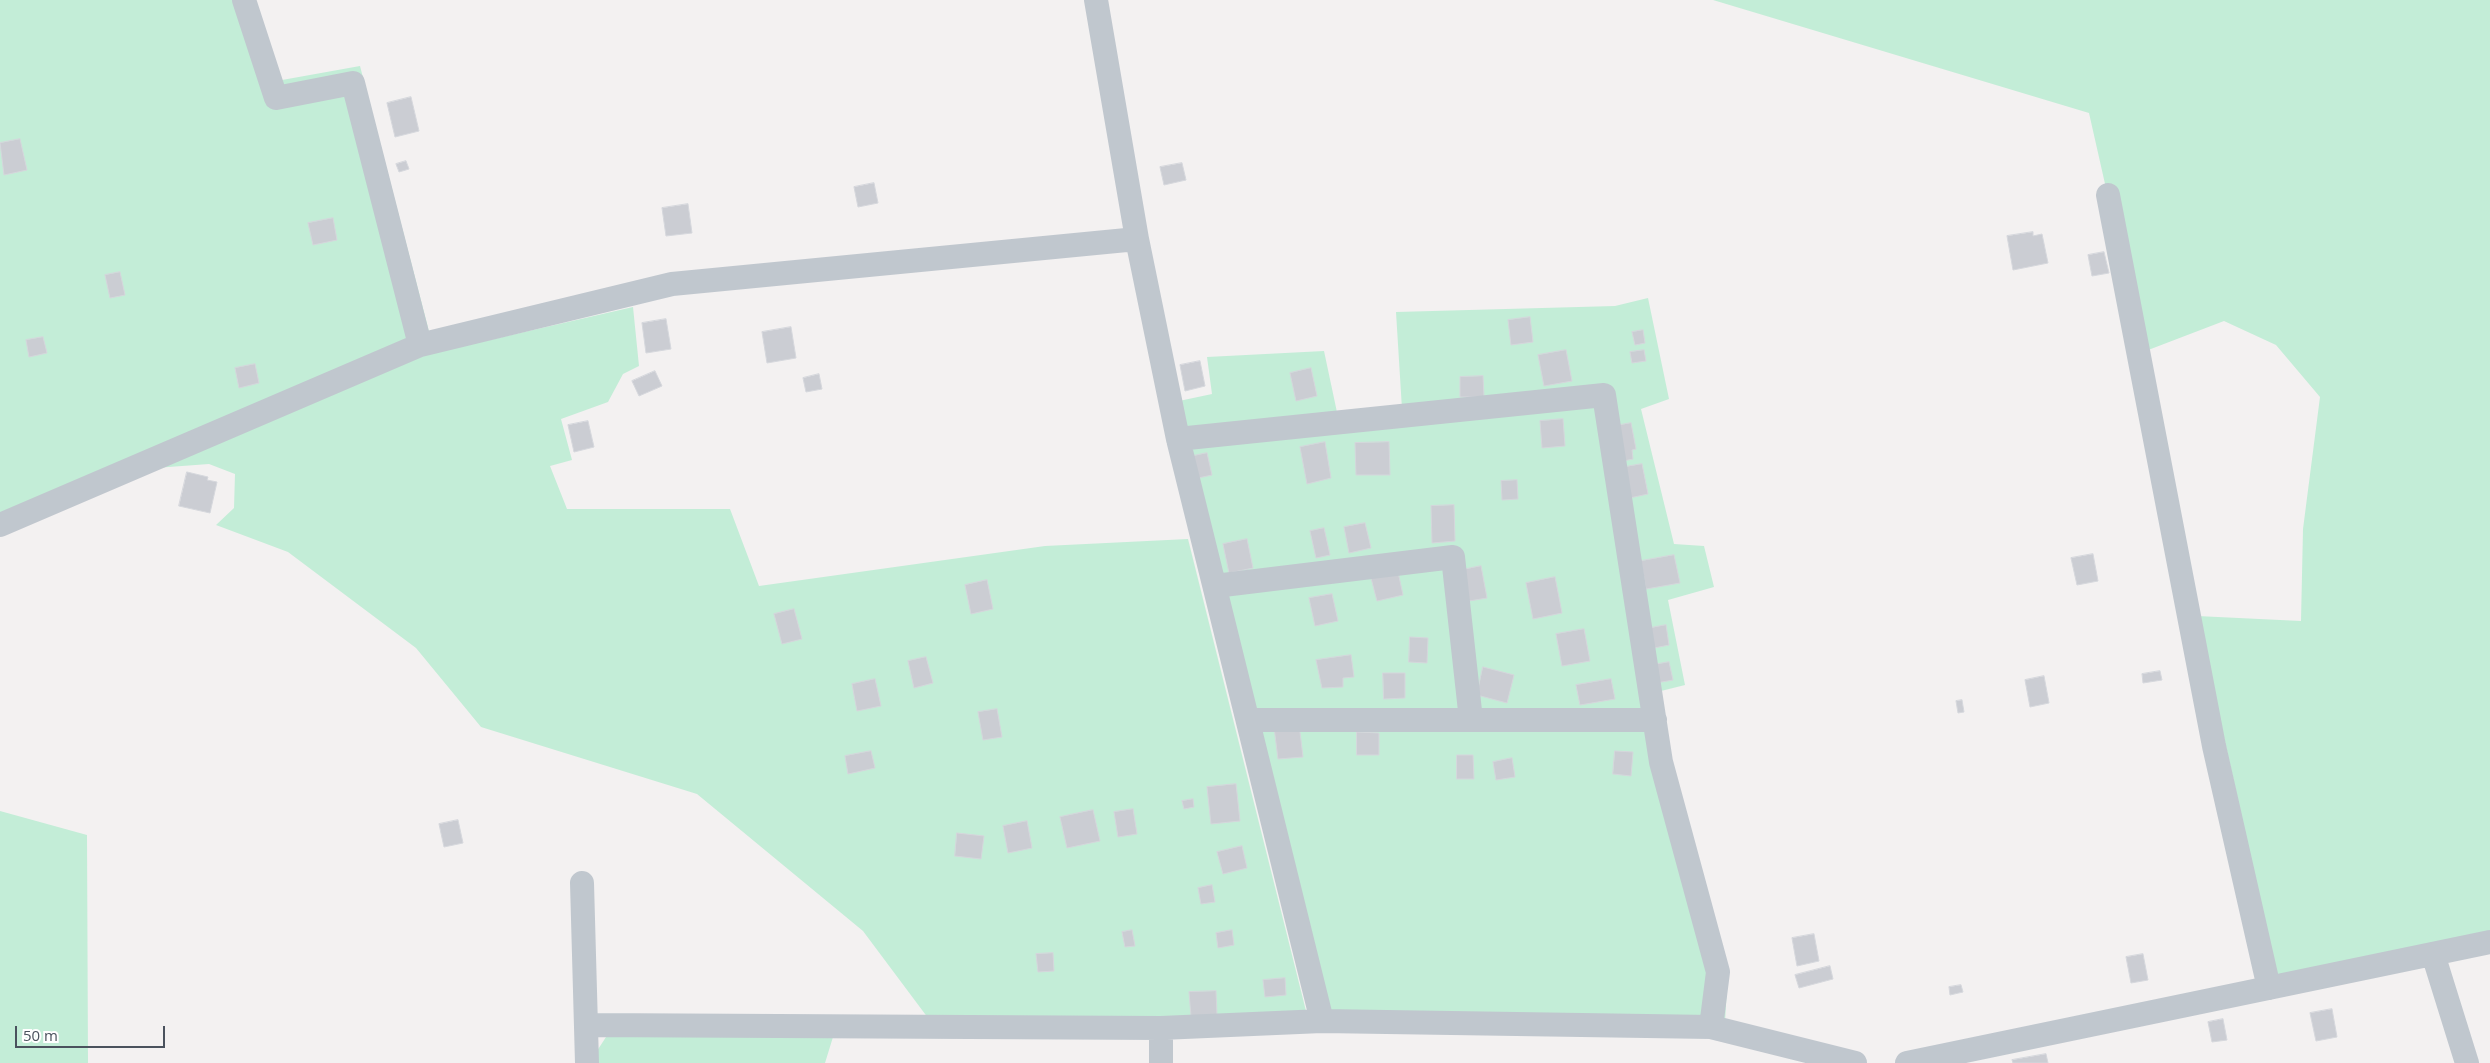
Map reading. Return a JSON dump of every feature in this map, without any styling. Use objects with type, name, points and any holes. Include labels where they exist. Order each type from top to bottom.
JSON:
[{"type":"street","points":[[244,0],[276,98],[353,83],[420,345]]},
{"type":"street","points":[[1096,0],[1137,239],[1178,439],[1322,1021]]},
{"type":"street","points":[[2108,195],[2214,746],[2269,988]]},
{"type":"street","points":[[0,525],[420,345],[672,284],[1137,239]]},
{"type":"street","points":[[1178,439],[1604,396],[1661,762],[1718,972],[1711,1027]]},
{"type":"street","points":[[1215,586],[1453,557],[1471,720]]},
{"type":"street","points":[[1248,720],[1655,720]]},
{"type":"street","points":[[582,884],[587,1063]]},
{"type":"street","points":[[1908,1063],[2490,942]]},
{"type":"street","points":[[2433,954],[2467,1063]]},
{"type":"street","points":[[586,1025],[1161,1028],[1322,1021],[1711,1027],[1855,1063]]},
{"type":"street","points":[[1161,1028],[1161,1063]]},
{"type":"green space","points":[[0,0],[255,0],[282,80],[360,66],[430,335],[0,519]]},
{"type":"green space","points":[[1713,0],[2490,0],[2490,934],[2278,980],[2197,616],[2301,621],[2303,529],[2320,397],[2276,345],[2224,321],[2143,352],[2089,113]]},
{"type":"green space","points":[[1648,298],[1669,399],[1641,409],[1674,544],[1704,546],[1714,587],[1668,600],[1685,685],[1657,692],[1668,767],[1728,971],[1725,1022],[1331,1012],[1179,401],[1212,394],[1207,357],[1324,351],[1338,417],[1402,409],[1396,312],[1615,306]]},
{"type":"green space","points":[[633,307],[639,366],[623,374],[608,402],[561,419],[572,460],[550,466],[567,509],[730,509],[759,586],[1045,546],[1188,539],[1306,1011],[1211,1020],[928,1018],[863,931],[697,794],[481,727],[416,648],[288,552],[216,525],[234,508],[235,474],[209,464],[155,468],[424,355]]},
{"type":"green space","points":[[0,811],[87,835],[88,1063],[0,1063]]},
{"type":"green space","points":[[606,1037],[833,1037],[825,1063],[596,1063],[595,1054]]},
{"type":"building","points":[[411,97],[419,131],[395,137],[387,103]]},
{"type":"building","points":[[20,139],[27,170],[4,175],[0,143]]},
{"type":"building","points":[[406,161],[409,169],[399,172],[396,164]]},
{"type":"building","points":[[1182,163],[1186,180],[1164,185],[1160,167]]},
{"type":"building","points":[[874,183],[878,203],[858,207],[854,187]]},
{"type":"building","points":[[688,204],[692,233],[666,236],[662,208]]},
{"type":"building","points":[[333,218],[337,240],[313,245],[308,223]]},
{"type":"building","points":[[2033,232],[2033,236],[2042,234],[2048,263],[2013,270],[2007,236]]},
{"type":"building","points":[[2104,252],[2109,273],[2092,276],[2088,255]]},
{"type":"building","points":[[120,272],[125,295],[110,298],[105,275]]},
{"type":"building","points":[[1530,317],[1533,342],[1511,345],[1508,320]]},
{"type":"building","points":[[666,319],[671,349],[646,353],[642,323]]},
{"type":"building","points":[[791,327],[796,358],[767,363],[762,332]]},
{"type":"building","points":[[1643,330],[1645,343],[1635,345],[1632,332]]},
{"type":"building","points":[[43,337],[47,353],[29,357],[26,340]]},
{"type":"building","points":[[1566,350],[1572,381],[1544,386],[1538,355]]},
{"type":"building","points":[[1644,350],[1646,361],[1632,363],[1630,352]]},
{"type":"building","points":[[1200,361],[1205,386],[1185,391],[1180,365]]},
{"type":"building","points":[[255,364],[259,383],[239,388],[235,368]]},
{"type":"building","points":[[1311,368],[1317,396],[1296,401],[1290,373]]},
{"type":"building","points":[[655,371],[662,386],[639,396],[632,381]]},
{"type":"building","points":[[819,374],[822,389],[806,392],[803,378]]},
{"type":"building","points":[[1483,376],[1484,397],[1460,397],[1460,377]]},
{"type":"building","points":[[1563,419],[1565,446],[1542,448],[1540,421]]},
{"type":"building","points":[[588,421],[594,447],[574,452],[568,425]]},
{"type":"building","points":[[1631,423],[1636,449],[1632,450],[1633,459],[1618,462],[1609,427]]},
{"type":"building","points":[[1325,442],[1331,478],[1307,484],[1300,447]]},
{"type":"building","points":[[1389,442],[1390,475],[1356,475],[1355,443]]},
{"type":"building","points":[[1207,453],[1212,475],[1198,478],[1193,456]]},
{"type":"building","points":[[1642,464],[1648,494],[1625,499],[1619,468]]},
{"type":"building","points":[[187,472],[208,477],[207,480],[217,482],[210,513],[179,506]]},
{"type":"building","points":[[1517,480],[1518,499],[1502,500],[1501,481]]},
{"type":"building","points":[[1454,505],[1455,541],[1432,543],[1431,506]]},
{"type":"building","points":[[1365,523],[1371,548],[1349,553],[1344,527]]},
{"type":"building","points":[[1324,528],[1330,555],[1316,558],[1310,531]]},
{"type":"building","points":[[1247,539],[1253,568],[1229,573],[1223,544]]},
{"type":"building","points":[[2093,554],[2098,581],[2077,585],[2071,558]]},
{"type":"building","points":[[1674,555],[1680,583],[1646,589],[1641,561]]},
{"type":"building","points":[[1481,566],[1487,598],[1463,602],[1457,571]]},
{"type":"building","points":[[1398,572],[1403,595],[1377,601],[1371,578]]},
{"type":"building","points":[[1555,577],[1562,613],[1533,619],[1526,583]]},
{"type":"building","points":[[987,580],[993,609],[971,614],[965,585]]},
{"type":"building","points":[[1332,594],[1338,621],[1315,626],[1309,598]]},
{"type":"building","points":[[794,609],[802,639],[782,644],[774,614]]},
{"type":"building","points":[[1666,625],[1669,645],[1649,649],[1645,629]]},
{"type":"building","points":[[1584,629],[1590,661],[1562,666],[1556,634]]},
{"type":"building","points":[[1410,637],[1428,638],[1427,663],[1409,662]]},
{"type":"building","points":[[1351,655],[1354,677],[1343,678],[1343,687],[1322,688],[1316,660]]},
{"type":"building","points":[[926,657],[933,683],[914,688],[908,661]]},
{"type":"building","points":[[1669,662],[1673,680],[1656,683],[1653,665]]},
{"type":"building","points":[[1483,667],[1514,675],[1507,703],[1477,695]]},
{"type":"building","points":[[2160,671],[2162,680],[2143,683],[2142,674]]},
{"type":"building","points":[[1383,673],[1405,673],[1405,698],[1384,699]]},
{"type":"building","points":[[2044,676],[2049,703],[2030,707],[2025,680]]},
{"type":"building","points":[[875,679],[881,706],[857,711],[852,684]]},
{"type":"building","points":[[1611,679],[1615,699],[1580,705],[1576,685]]},
{"type":"building","points":[[1962,700],[1964,712],[1958,713],[1956,701]]},
{"type":"building","points":[[997,709],[1002,737],[983,740],[978,712]]},
{"type":"building","points":[[1299,724],[1303,757],[1278,759],[1274,727]]},
{"type":"building","points":[[1357,732],[1379,733],[1379,755],[1357,755]]},
{"type":"building","points":[[871,751],[875,768],[848,774],[845,756]]},
{"type":"building","points":[[1615,751],[1633,752],[1631,776],[1613,774]]},
{"type":"building","points":[[1457,755],[1473,755],[1474,779],[1457,779]]},
{"type":"building","points":[[1512,758],[1515,777],[1496,780],[1493,762]]},
{"type":"building","points":[[1236,784],[1240,821],[1211,824],[1207,787]]},
{"type":"building","points":[[1193,799],[1194,807],[1184,809],[1182,801]]},
{"type":"building","points":[[1133,809],[1137,834],[1118,837],[1114,812]]},
{"type":"building","points":[[1093,810],[1100,841],[1067,848],[1060,817]]},
{"type":"building","points":[[458,820],[463,843],[444,847],[439,824]]},
{"type":"building","points":[[1027,821],[1032,848],[1008,853],[1003,826]]},
{"type":"building","points":[[957,833],[984,836],[981,859],[955,856]]},
{"type":"building","points":[[1242,846],[1247,868],[1223,874],[1217,852]]},
{"type":"building","points":[[1212,885],[1215,902],[1201,904],[1198,888]]},
{"type":"building","points":[[1132,930],[1135,946],[1125,947],[1122,932]]},
{"type":"building","points":[[1232,930],[1234,945],[1218,948],[1216,933]]},
{"type":"building","points":[[1814,934],[1819,961],[1797,966],[1792,938]]},
{"type":"building","points":[[1053,953],[1054,971],[1038,972],[1036,954]]},
{"type":"building","points":[[2143,954],[2148,980],[2131,983],[2126,957]]},
{"type":"building","points":[[1830,966],[1833,979],[1799,988],[1795,975]]},
{"type":"building","points":[[1285,978],[1286,995],[1265,997],[1263,980]]},
{"type":"building","points":[[1961,985],[1963,992],[1950,995],[1949,987]]},
{"type":"building","points":[[1216,991],[1217,1015],[1191,1016],[1189,992]]},
{"type":"building","points":[[2332,1009],[2337,1037],[2316,1041],[2310,1013]]},
{"type":"building","points":[[2223,1019],[2227,1040],[2212,1042],[2208,1022]]},
{"type":"building","points":[[2046,1054],[2048,1063],[2013,1063],[2012,1060]]}]
